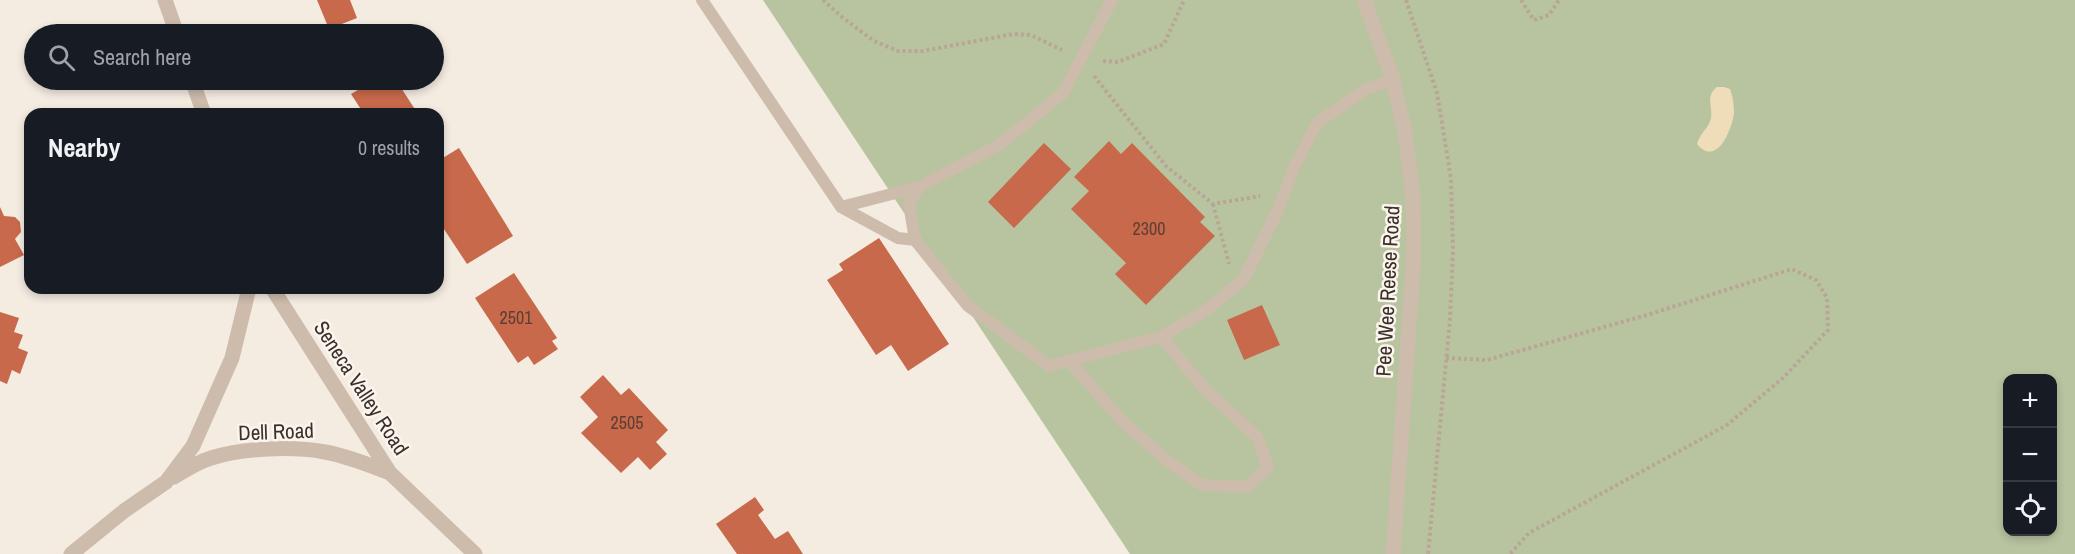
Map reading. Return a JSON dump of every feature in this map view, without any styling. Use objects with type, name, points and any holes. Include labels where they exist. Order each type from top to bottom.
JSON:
[{"type":"street","points":[[165,0],[173,24]]},
{"type":"street","name":"Pee Wee Reese Road","points":[[1364,0],[1392,80],[1406,132],[1413,197],[1414,255],[1393,554]]},
{"type":"street","points":[[196,90],[202,108]]},
{"type":"street","name":"Dell Road","points":[[166,482],[193,446],[232,358],[248,294]]},
{"type":"street","name":"Seneca Valley Road","points":[[276,294],[390,473],[476,554]]},
{"type":"street","name":"Dell Road","points":[[71,554],[124,511],[166,482],[211,458],[243,452],[276,450],[324,452],[357,460],[390,473]]},
{"type":"lane","points":[[702,0],[841,207],[898,238],[915,240]]},
{"type":"lane","points":[[841,207],[919,187],[999,145],[1063,93],[1112,0]]},
{"type":"lane","points":[[919,187],[909,203],[915,240],[968,306],[1049,366],[1070,362],[1161,337],[1205,311],[1235,287],[1244,279],[1294,167],[1317,123],[1365,89],[1392,80]]},
{"type":"lane","points":[[1070,362],[1122,421],[1169,462],[1202,485],[1247,487],[1268,467],[1257,437],[1206,390],[1161,337]]},
{"type":"path","points":[[824,0],[843,18],[874,41],[898,51],[923,51],[1013,34],[1031,35],[1080,59],[1118,62],[1164,44],[1184,0]]},
{"type":"path","points":[[1406,0],[1437,93],[1451,179],[1453,250],[1446,358],[1428,554]]},
{"type":"path","points":[[1521,0],[1534,20],[1549,15],[1559,0]]},
{"type":"path","points":[[1080,59],[1166,166],[1213,204],[1235,287]]},
{"type":"path","points":[[1213,204],[1285,191]]},
{"type":"path","points":[[1446,358],[1487,360],[1647,315],[1792,269],[1816,280],[1827,298],[1828,330],[1783,378],[1727,425],[1529,533],[1510,554]]},
{"type":"green space","points":[[763,0],[2075,0],[2075,554],[1130,554]]},
{"type":"sand","points":[[1717,87],[1730,89],[1734,113],[1727,136],[1717,149],[1711,152],[1697,144],[1710,122],[1710,98]]},
{"type":"building","points":[[317,0],[350,0],[357,18],[342,24],[327,24]]},
{"type":"building","points":[[358,90],[402,90],[414,108],[360,108],[351,94]]},
{"type":"building","points":[[1109,141],[1121,154],[1132,143],[1205,217],[1200,222],[1215,236],[1146,305],[1115,274],[1126,263],[1071,209],[1089,191],[1074,177]]},
{"type":"building","points":[[1044,143],[1071,169],[1014,228],[988,202]]},
{"type":"building","points":[[459,148],[513,236],[467,264],[444,229],[444,157]]},
{"type":"building","points":[[0,207],[4,216],[15,217],[20,222],[21,232],[15,239],[24,255],[0,267]]},
{"type":"building","points":[[879,238],[949,344],[908,371],[891,345],[876,355],[827,280],[843,270],[839,264]]},
{"type":"building","points":[[514,273],[557,338],[552,341],[558,349],[534,365],[528,356],[518,363],[475,298]]},
{"type":"building","points":[[1262,305],[1280,345],[1244,360],[1227,320]]},
{"type":"building","points":[[0,312],[19,318],[14,332],[23,335],[18,348],[28,352],[20,374],[12,370],[7,384],[0,381]]},
{"type":"building","points":[[603,375],[621,395],[629,388],[668,430],[656,442],[667,454],[650,470],[638,457],[621,473],[581,433],[598,417],[580,397]]},
{"type":"building","points":[[755,497],[764,510],[758,515],[775,539],[788,531],[803,554],[737,554],[716,524]]}]
